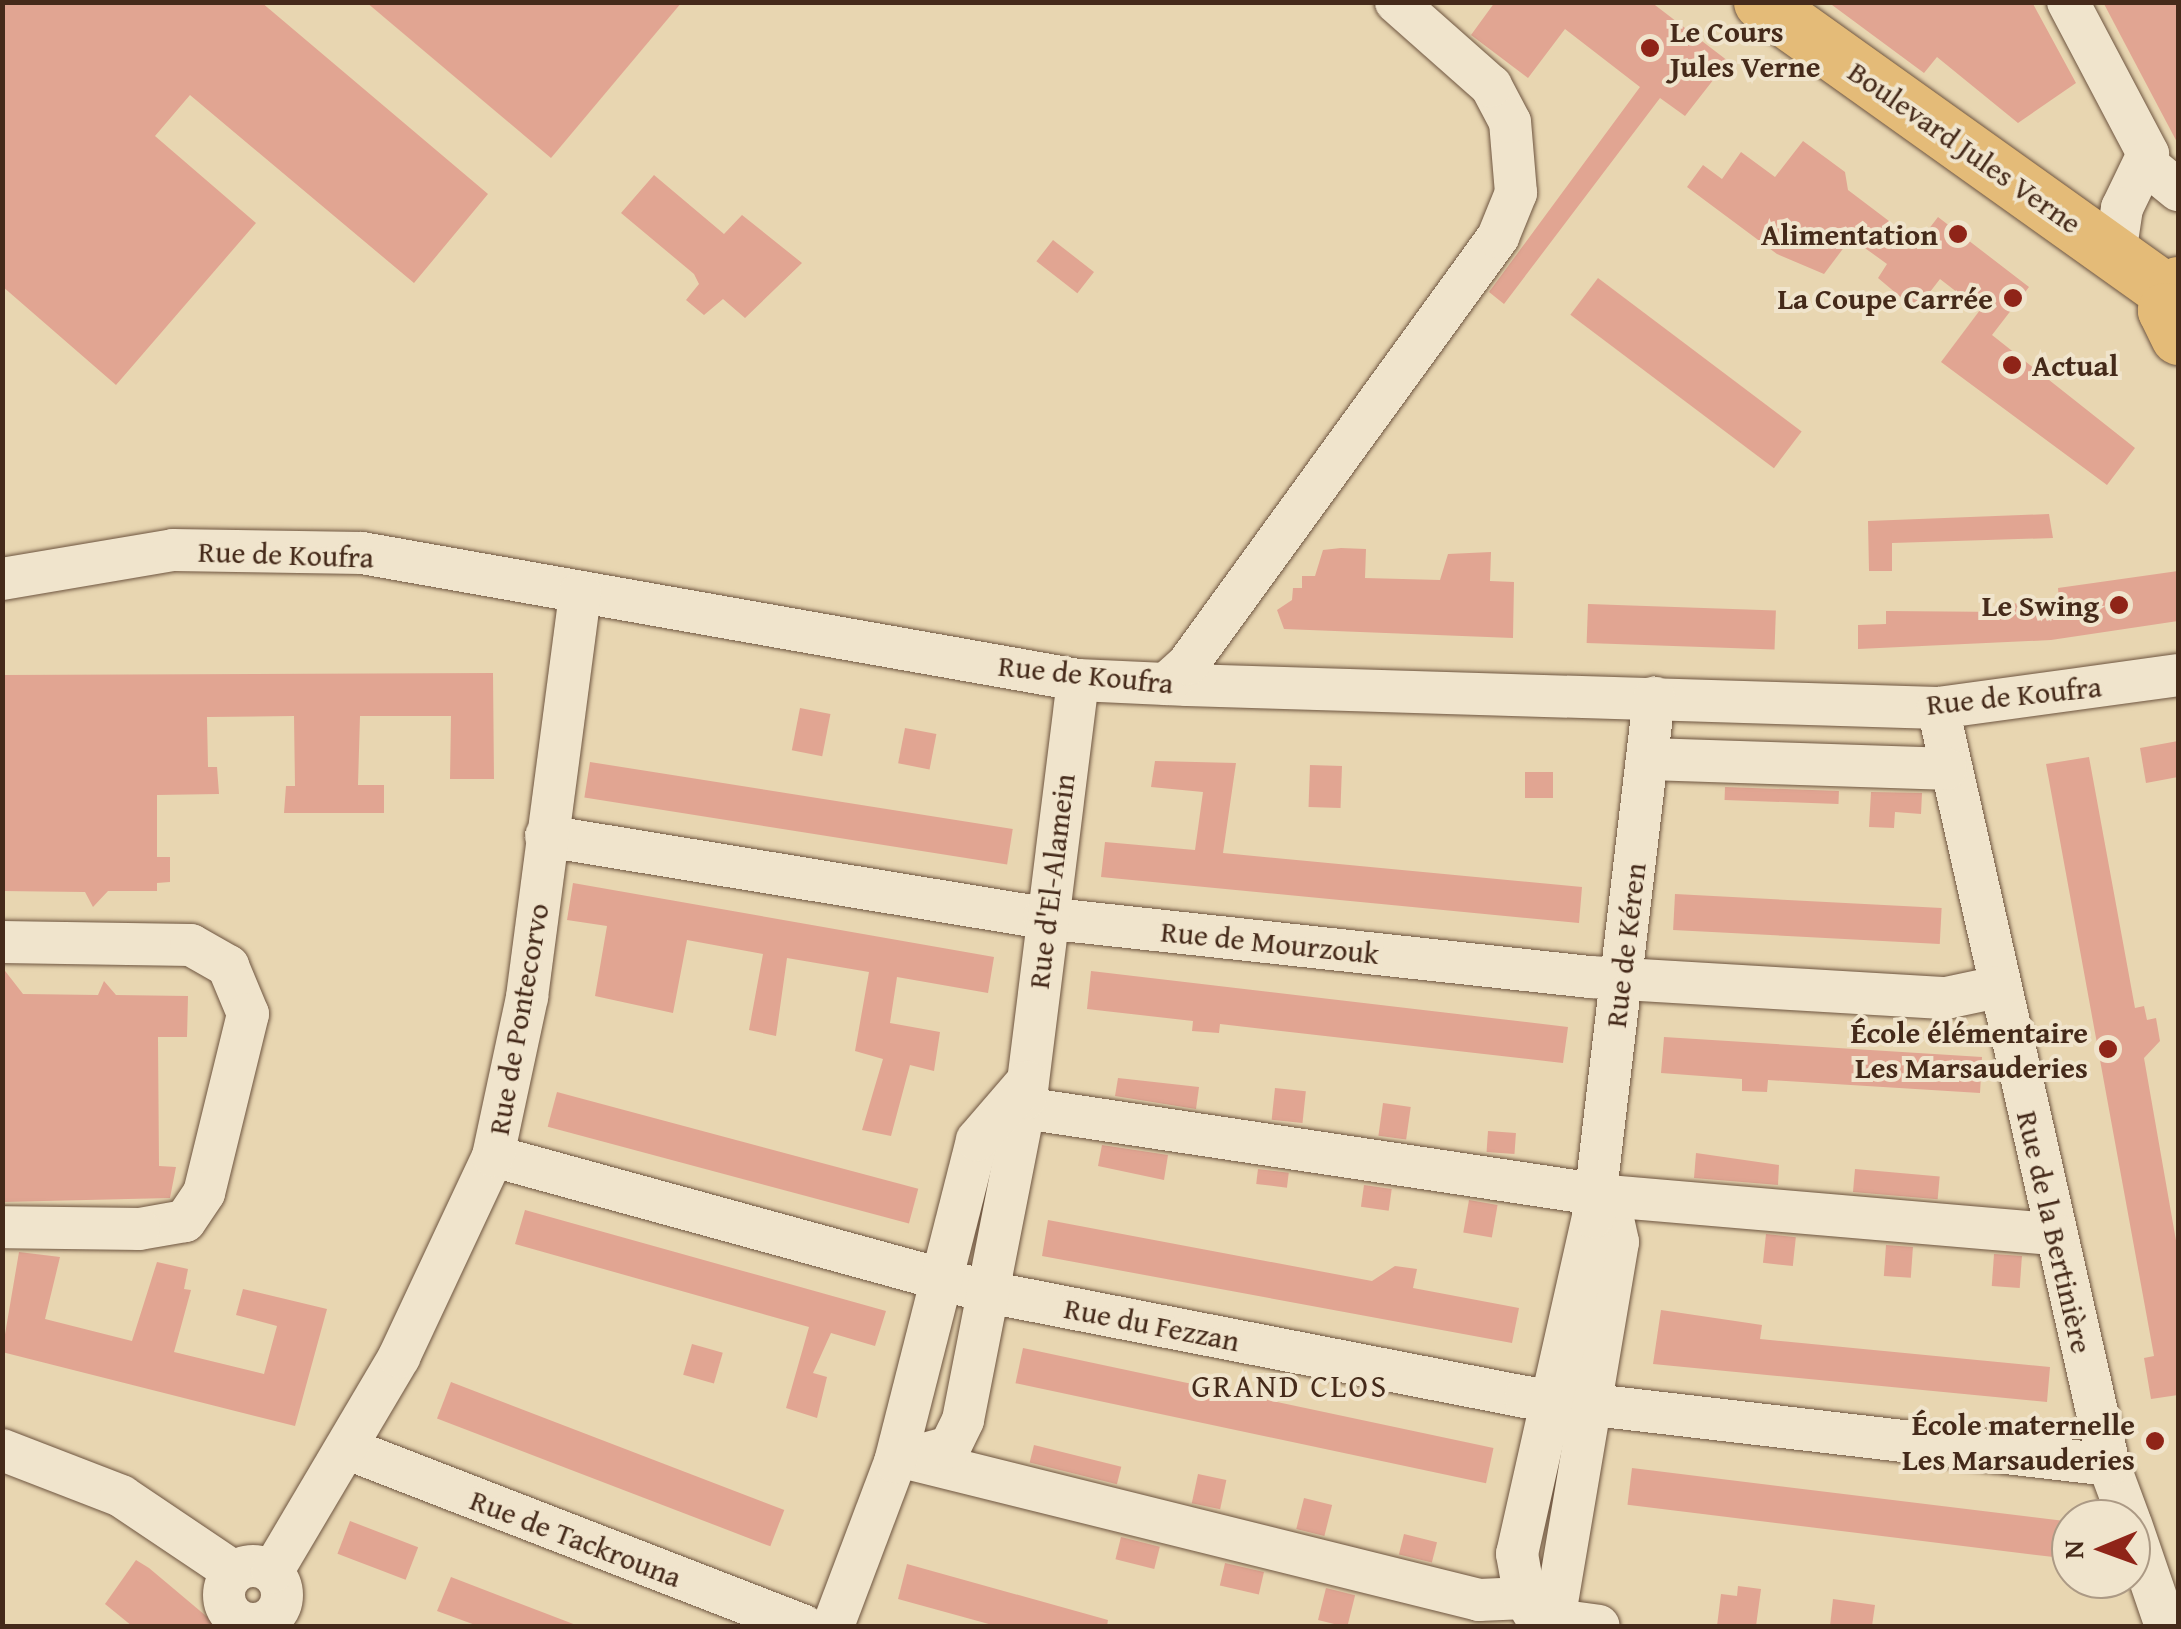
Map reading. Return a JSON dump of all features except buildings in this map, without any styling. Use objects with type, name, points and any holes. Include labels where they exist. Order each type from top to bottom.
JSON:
[{"type":"main road","name":"Boulevard Jules Verne","points":[[1762,2],[2115,254],[2175,304]]},
{"type":"street","points":[[1166,684],[1188,664],[1498,237],[1516,193],[1510,122],[1491,86],[1396,2]]},
{"type":"street","points":[[2068,2],[2146,144],[2146,163],[2122,208],[2115,254]]},
{"type":"street","points":[[2146,163],[2178,190]]},
{"type":"street","name":"Rue de Koufra","points":[[2,579],[173,550],[362,553],[1078,680],[1166,684],[1938,708],[2178,675]]},
{"type":"street","name":"Rue de Pontecorvo","points":[[253,1572],[348,1449],[426,1308],[494,1156],[527,997],[580,592]]},
{"type":"street","name":"Rue d'El-Alamein","points":[[905,1461],[958,1437],[1026,1095],[1044,918],[1078,680]]},
{"type":"street","name":"Rue de Kéren","points":[[1544,1618],[1572,1405],[1618,1242],[1601,1194],[1654,698]]},
{"type":"street","name":"Rue de la Bertinière","points":[[1938,708],[1946,769],[2109,1465],[2122,1499]]},
{"type":"street","points":[[1647,759],[1946,769]]},
{"type":"street","name":"Rue de Mourzouk","points":[[546,836],[1044,918],[1622,980],[1946,998],[1998,988]]},
{"type":"street","points":[[2,942],[191,945],[228,966],[248,1014],[204,1193],[186,1220],[139,1228],[2,1227]]},
{"type":"street","points":[[834,1626],[905,1461],[977,1140],[1026,1095],[1601,1194],[2055,1234]]},
{"type":"street","points":[[494,1156],[988,1292]]},
{"type":"street","name":"Rue du Fezzan","points":[[988,1292],[1572,1405],[2109,1465]]},
{"type":"street","name":"Rue de Tackrouna","points":[[348,1449],[804,1626]]},
{"type":"street","points":[[2,1450],[136,1504],[253,1572],[224,1595],[234,1617],[258,1624],[281,1620]]},
{"type":"street","points":[[905,1461],[1544,1618],[1599,1626]]},
{"type":"street","name":"Rue de la Bertinière","points":[[2151,1582],[2166,1626]]},
{"type":"place","name":"Le Cours Jules Verne","points":[[1650,48]]},
{"type":"place","name":"Alimentation","points":[[1958,234]]},
{"type":"place","name":"La Coupe Carrée","points":[[2013,298]]},
{"type":"place","name":"Actual","points":[[2012,365]]},
{"type":"place","name":"Le Swing","points":[[2119,605]]},
{"type":"place","name":"École élémentaire Les Marsauderies","points":[[2108,1049]]},
{"type":"place","name":"École maternelle Les Marsauderies","points":[[2155,1441]]},
{"type":"district","name":"GRAND CLOS","points":[[1290,1386]]}]
